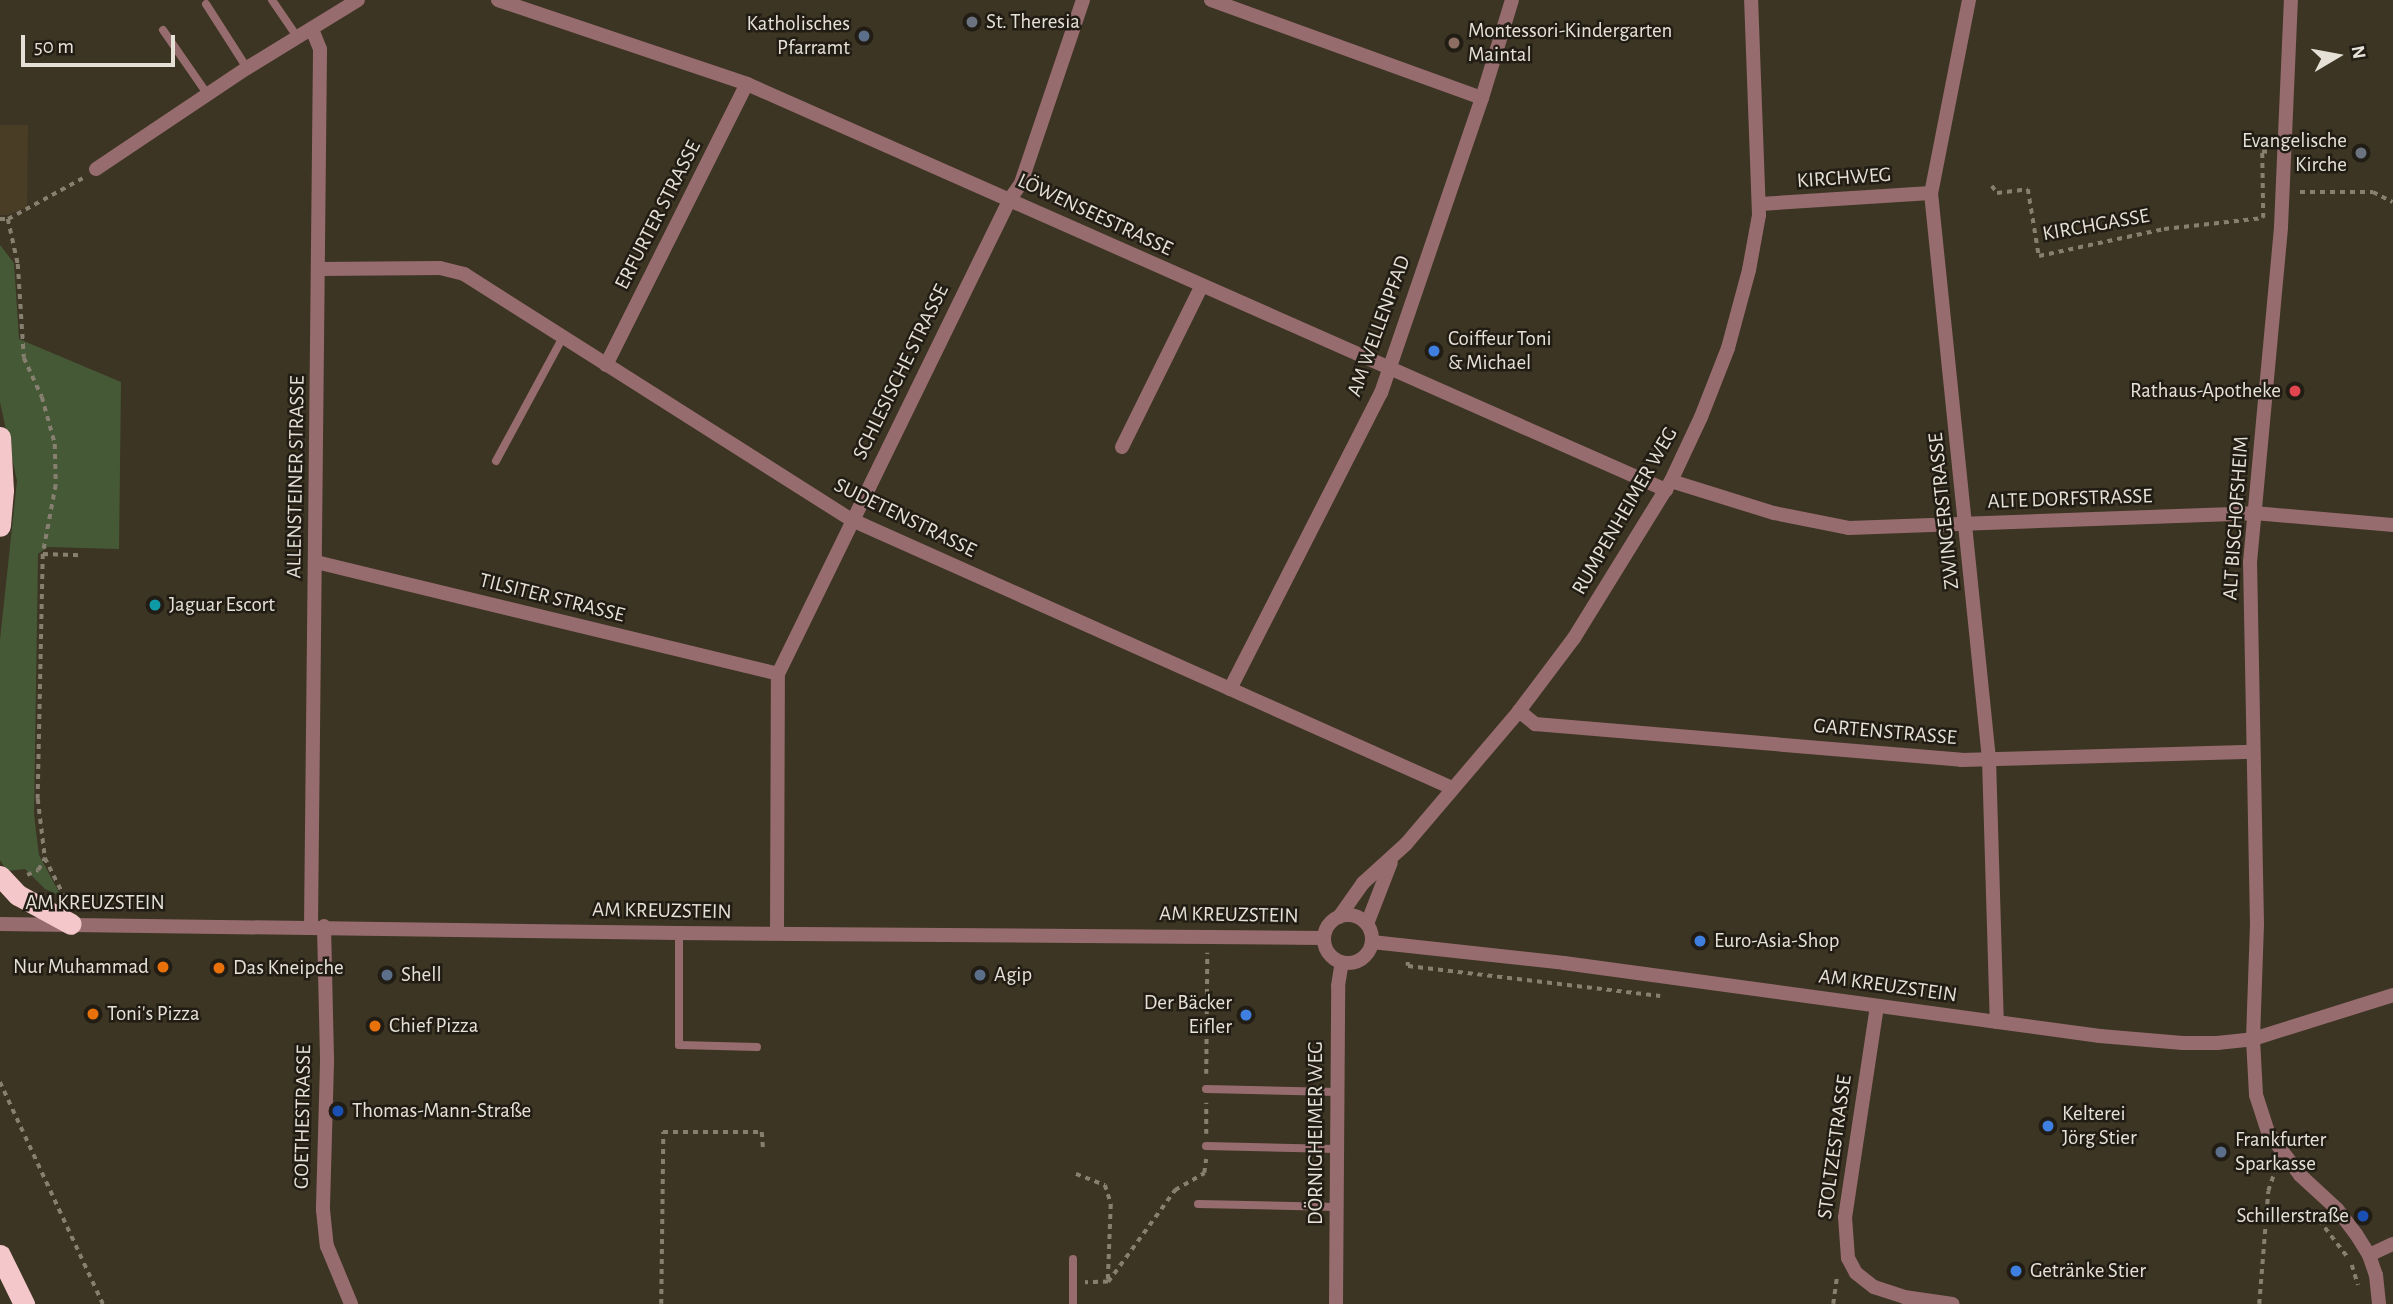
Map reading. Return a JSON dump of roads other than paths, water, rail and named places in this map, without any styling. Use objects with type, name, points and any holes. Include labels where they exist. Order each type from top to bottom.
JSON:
[{"type":"highway","points":[[0,437],[3,490],[0,526]]},
{"type":"highway","points":[[0,876],[25,900],[71,924]]},
{"type":"highway","points":[[0,1255],[24,1304]]},
{"type":"street","points":[[96,169],[247,68],[298,39],[341,5],[358,0]]},
{"type":"street","name":"LÖWENSEESTRASSE","points":[[498,0],[747,84],[1010,199],[1201,287],[1668,485]]},
{"type":"street","name":"SCHLESISCHE STRASSE","points":[[776,933],[778,674],[1010,199],[1021,183],[1083,0]]},
{"type":"street","points":[[1212,0],[1482,98]]},
{"type":"street","name":"AM WELLENPFAD","points":[[1230,689],[1381,393],[1482,98],[1512,0]]},
{"type":"street","name":"RUMPENHEIMER WEG","points":[[1339,917],[1363,883],[1392,857],[1519,710],[1574,638],[1668,485],[1722,367],[1749,270],[1760,204],[1751,0]]},
{"type":"street","name":"ZWINGERSTRASSE","points":[[1969,0],[1931,193],[1989,759],[1997,1022]]},
{"type":"street","name":"ALT BISCHOFSHEIM","points":[[2253,1039],[2257,937],[2250,562],[2281,227],[2291,0]]},
{"type":"street","name":"ALLENSTEINER STRASSE","points":[[312,29],[320,49],[316,562],[318,926]]},
{"type":"street","name":"ERFURTER STRASSE","points":[[606,365],[747,84]]},
{"type":"street","name":"KIRCHWEG","points":[[1760,204],[1931,193]]},
{"type":"street","name":"SUDETENSTRASSE","points":[[318,269],[457,271],[852,520],[1452,788]]},
{"type":"street","points":[[1122,447],[1201,287]]},
{"type":"street","name":"ALTE DORFSTRASSE","points":[[1668,485],[1830,526],[1967,525],[2254,513],[2393,525]]},
{"type":"street","name":"TILSITER STRASSE","points":[[316,562],[778,674]]},
{"type":"street","name":"GARTENSTRASSE","points":[[1519,710],[1535,724],[1961,760],[2253,752]]},
{"type":"street","name":"RUMPENHEIMER WEG","points":[[1367,924],[1392,857]]},
{"type":"street","points":[[1355,916],[1367,924],[1372,942],[1367,955],[1359,961],[1342,962],[1328,952],[1324,938],[1328,926],[1339,917],[1355,916]]},
{"type":"street","name":"AM KREUZSTEIN","points":[[0,924],[1324,938]]},
{"type":"street","name":"GOETHESTRASSE","points":[[318,926],[327,1063],[323,1210],[327,1247],[351,1304]]},
{"type":"street","name":"AM KREUZSTEIN","points":[[1372,942],[1564,963],[2143,1040],[2217,1043],[2253,1039],[2393,995]]},
{"type":"street","name":"DÖRNIGHEIMER WEG","points":[[1336,1304],[1338,986],[1342,962]]},
{"type":"street","name":"STOLTZESTRASSE","points":[[1877,1006],[1844,1239],[1852,1266],[1863,1280],[1888,1293],[1953,1304]]},
{"type":"street","points":[[2253,1039],[2259,1105],[2268,1132],[2285,1158],[2337,1209],[2369,1255],[2376,1275],[2379,1304]]},
{"type":"street","points":[[2369,1255],[2393,1244]]},
{"type":"lane","points":[[272,0],[298,39]]},
{"type":"lane","points":[[206,4],[247,68]]},
{"type":"lane","points":[[163,30],[208,95]]},
{"type":"lane","points":[[496,461],[563,337]]},
{"type":"lane","points":[[679,933],[680,1045],[757,1047]]},
{"type":"lane","points":[[1206,1089],[1338,1092]]},
{"type":"lane","points":[[1206,1146],[1337,1149]]},
{"type":"lane","points":[[1198,1204],[1337,1207]]},
{"type":"lane","points":[[1073,1259],[1073,1304]]},
{"type":"place","name":"St. Theresia","points":[[972,22]]},
{"type":"place","name":"Katholisches Pfarramt","points":[[864,36]]},
{"type":"place","name":"Montessori-Kindergarten Maintal","points":[[1454,43]]},
{"type":"place","name":"Evangelische Kirche","points":[[2361,153]]},
{"type":"place","name":"Coiffeur Toni & Michael","points":[[1434,351]]},
{"type":"place","name":"Rathaus-Apotheke","points":[[2295,391]]},
{"type":"place","name":"Jaguar Escort","points":[[155,605]]},
{"type":"place","name":"Euro-Asia-Shop","points":[[1700,941]]},
{"type":"place","name":"Nur Muhammad","points":[[163,967]]},
{"type":"place","name":"Das Kneipche","points":[[219,968]]},
{"type":"place","name":"Shell","points":[[387,975]]},
{"type":"place","name":"Agip","points":[[980,975]]},
{"type":"place","name":"Toni's Pizza","points":[[93,1014]]},
{"type":"place","name":"Der Bäcker Eifler","points":[[1246,1015]]},
{"type":"place","name":"Chief Pizza","points":[[375,1026]]},
{"type":"place","name":"Thomas-Mann-Straße","points":[[338,1111]]},
{"type":"place","name":"Kelterei Jörg Stier","points":[[2048,1126]]},
{"type":"place","name":"Frankfurter Sparkasse","points":[[2221,1152]]},
{"type":"place","name":"Schillerstraße","points":[[2363,1216]]},
{"type":"place","name":"Getränke Stier","points":[[2016,1271]]}]
